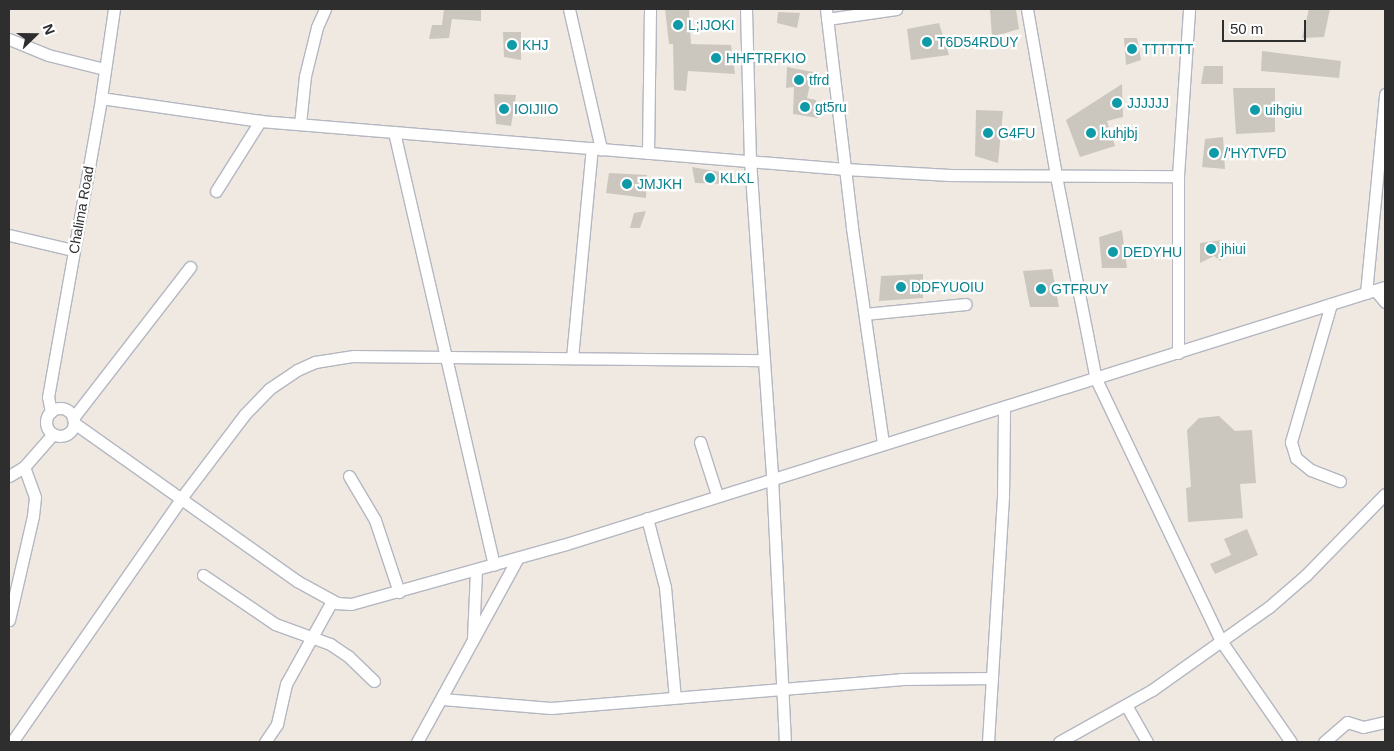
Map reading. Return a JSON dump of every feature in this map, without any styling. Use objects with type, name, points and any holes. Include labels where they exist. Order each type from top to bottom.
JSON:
[{"type":"street","name":"Chalima Road","points":[[51,412],[48,397],[101,98],[114,9]]},
{"type":"street","points":[[300,124],[308,59],[325,9]]},
{"type":"street","points":[[569,9],[596,149],[572,358]]},
{"type":"street","points":[[648,153],[650,9]]},
{"type":"street","points":[[746,9],[750,160],[772,477],[785,742]]},
{"type":"street","points":[[883,444],[845,168],[827,14],[896,9]]},
{"type":"street","points":[[1027,9],[1056,176],[1096,379],[1221,641],[1291,742]]},
{"type":"street","points":[[1178,353],[1178,176],[1190,9]]},
{"type":"street","points":[[9,39],[48,55],[104,69]]},
{"type":"street","points":[[1385,94],[1376,290],[1385,302]]},
{"type":"street","points":[[101,98],[260,121],[845,168],[950,175],[1178,176]]},
{"type":"street","points":[[216,191],[260,121]]},
{"type":"street","points":[[394,132],[494,565]]},
{"type":"street","points":[[9,235],[73,250]]},
{"type":"street","points":[[53,434],[64,435],[73,420],[190,267]]},
{"type":"street","points":[[53,434],[46,421],[51,412],[61,408],[73,420],[297,581],[332,601],[350,604],[517,559],[772,477],[1004,408],[1376,290]]},
{"type":"street","points":[[865,314],[966,304]]},
{"type":"street","points":[[1331,304],[1291,442],[1296,458],[1311,470],[1340,480]]},
{"type":"street","points":[[12,742],[182,497],[256,401],[297,370],[336,357],[764,360]]},
{"type":"street","points":[[988,742],[1003,496],[1004,408]]},
{"type":"street","points":[[9,476],[24,467],[53,434]]},
{"type":"street","points":[[700,442],[717,496]]},
{"type":"street","points":[[9,620],[33,516],[35,497],[24,467]]},
{"type":"street","points":[[349,476],[375,520],[399,592]]},
{"type":"street","points":[[1059,742],[1126,705],[1269,606],[1306,574],[1385,494]]},
{"type":"street","points":[[647,518],[664,587],[675,698]]},
{"type":"street","points":[[417,742],[473,639],[490,612],[517,559]]},
{"type":"street","points":[[473,639],[476,570]]},
{"type":"street","points":[[203,575],[275,624],[330,644],[348,656],[374,681]]},
{"type":"street","points":[[265,742],[278,724],[286,684],[332,601]]},
{"type":"street","points":[[442,699],[552,708],[901,679],[992,678]]},
{"type":"street","points":[[1126,705],[1148,742]]},
{"type":"street","points":[[1324,742],[1347,722],[1363,727],[1385,722]]},
{"type":"building","points":[[444,9],[481,9],[481,21],[452,19],[449,38],[429,39],[432,25],[442,25]]},
{"type":"building","points":[[665,9],[689,9],[691,44],[731,45],[735,74],[688,71],[686,91],[674,90],[673,44],[669,44]]},
{"type":"building","points":[[990,9],[1016,9],[1019,29],[992,37]]},
{"type":"building","points":[[1309,9],[1330,9],[1324,37],[1302,38]]},
{"type":"building","points":[[778,12],[800,13],[797,28],[777,23]]},
{"type":"building","name":"T6D54RDUY","points":[[939,23],[949,55],[911,60],[907,29]]},
{"type":"building","name":"KHJ","points":[[503,32],[521,32],[521,60],[504,57]]},
{"type":"building","name":"TTTTTT","points":[[1124,38],[1137,38],[1141,60],[1126,65]]},
{"type":"building","points":[[1262,51],[1341,61],[1339,78],[1261,71]]},
{"type":"building","points":[[1204,66],[1223,66],[1223,84],[1201,84]]},
{"type":"building","points":[[787,67],[813,72],[807,98],[816,100],[818,118],[793,114],[794,87],[786,88]]},
{"type":"building","name":"kuhjbj","points":[[1122,84],[1123,117],[1107,121],[1115,146],[1080,157],[1066,120]]},
{"type":"building","name":"uihgiu","points":[[1233,88],[1275,88],[1275,132],[1236,134]]},
{"type":"building","name":"IOIJIIO","points":[[494,94],[516,95],[511,126],[496,124]]},
{"type":"building","name":"G4FU","points":[[976,110],[1003,111],[998,163],[975,156]]},
{"type":"building","name":"/'HYTVFD","points":[[1223,137],[1225,169],[1202,167],[1205,139]]},
{"type":"building","name":"KLKL","points":[[692,167],[726,173],[724,184],[695,183]]},
{"type":"building","name":"JMJKH","points":[[609,173],[647,175],[646,198],[606,193]]},
{"type":"building","points":[[646,211],[640,228],[630,228],[634,213]]},
{"type":"building","name":"DEDYHU","points":[[1122,230],[1127,268],[1102,268],[1099,237]]},
{"type":"building","name":"jhiui","points":[[1222,240],[1221,261],[1214,256],[1200,263],[1200,243]]},
{"type":"building","name":"GTFRUY","points":[[1052,269],[1059,307],[1030,307],[1023,271]]},
{"type":"building","name":"DDFYUOIU","points":[[923,274],[923,298],[879,301],[881,276]]},
{"type":"building","points":[[1219,416],[1235,431],[1252,430],[1256,483],[1240,484],[1243,518],[1188,522],[1186,488],[1191,487],[1187,430],[1199,418]]},
{"type":"building","points":[[1247,529],[1258,555],[1215,574],[1210,564],[1231,555],[1224,539]]},
{"type":"place","name":"L;IJOKI","points":[[678,25]]},
{"type":"place","name":"T6D54RDUY","points":[[927,42]]},
{"type":"place","name":"KHJ","points":[[512,45]]},
{"type":"place","name":"TTTTTT","points":[[1132,49]]},
{"type":"place","name":"HHFTRFKIO","points":[[716,58]]},
{"type":"place","name":"tfrd","points":[[799,80]]},
{"type":"place","name":"JJJJJJ","points":[[1117,103]]},
{"type":"place","name":"gt5ru","points":[[805,107]]},
{"type":"place","name":"IOIJIIO","points":[[504,109]]},
{"type":"place","name":"uihgiu","points":[[1255,110]]},
{"type":"place","name":"G4FU","points":[[988,133]]},
{"type":"place","name":"kuhjbj","points":[[1091,133]]},
{"type":"place","name":"/'HYTVFD","points":[[1214,153]]},
{"type":"place","name":"KLKL","points":[[710,178]]},
{"type":"place","name":"JMJKH","points":[[627,184]]},
{"type":"place","name":"jhiui","points":[[1211,249]]},
{"type":"place","name":"DEDYHU","points":[[1113,252]]},
{"type":"place","name":"DDFYUOIU","points":[[901,287]]},
{"type":"place","name":"GTFRUY","points":[[1041,289]]}]
